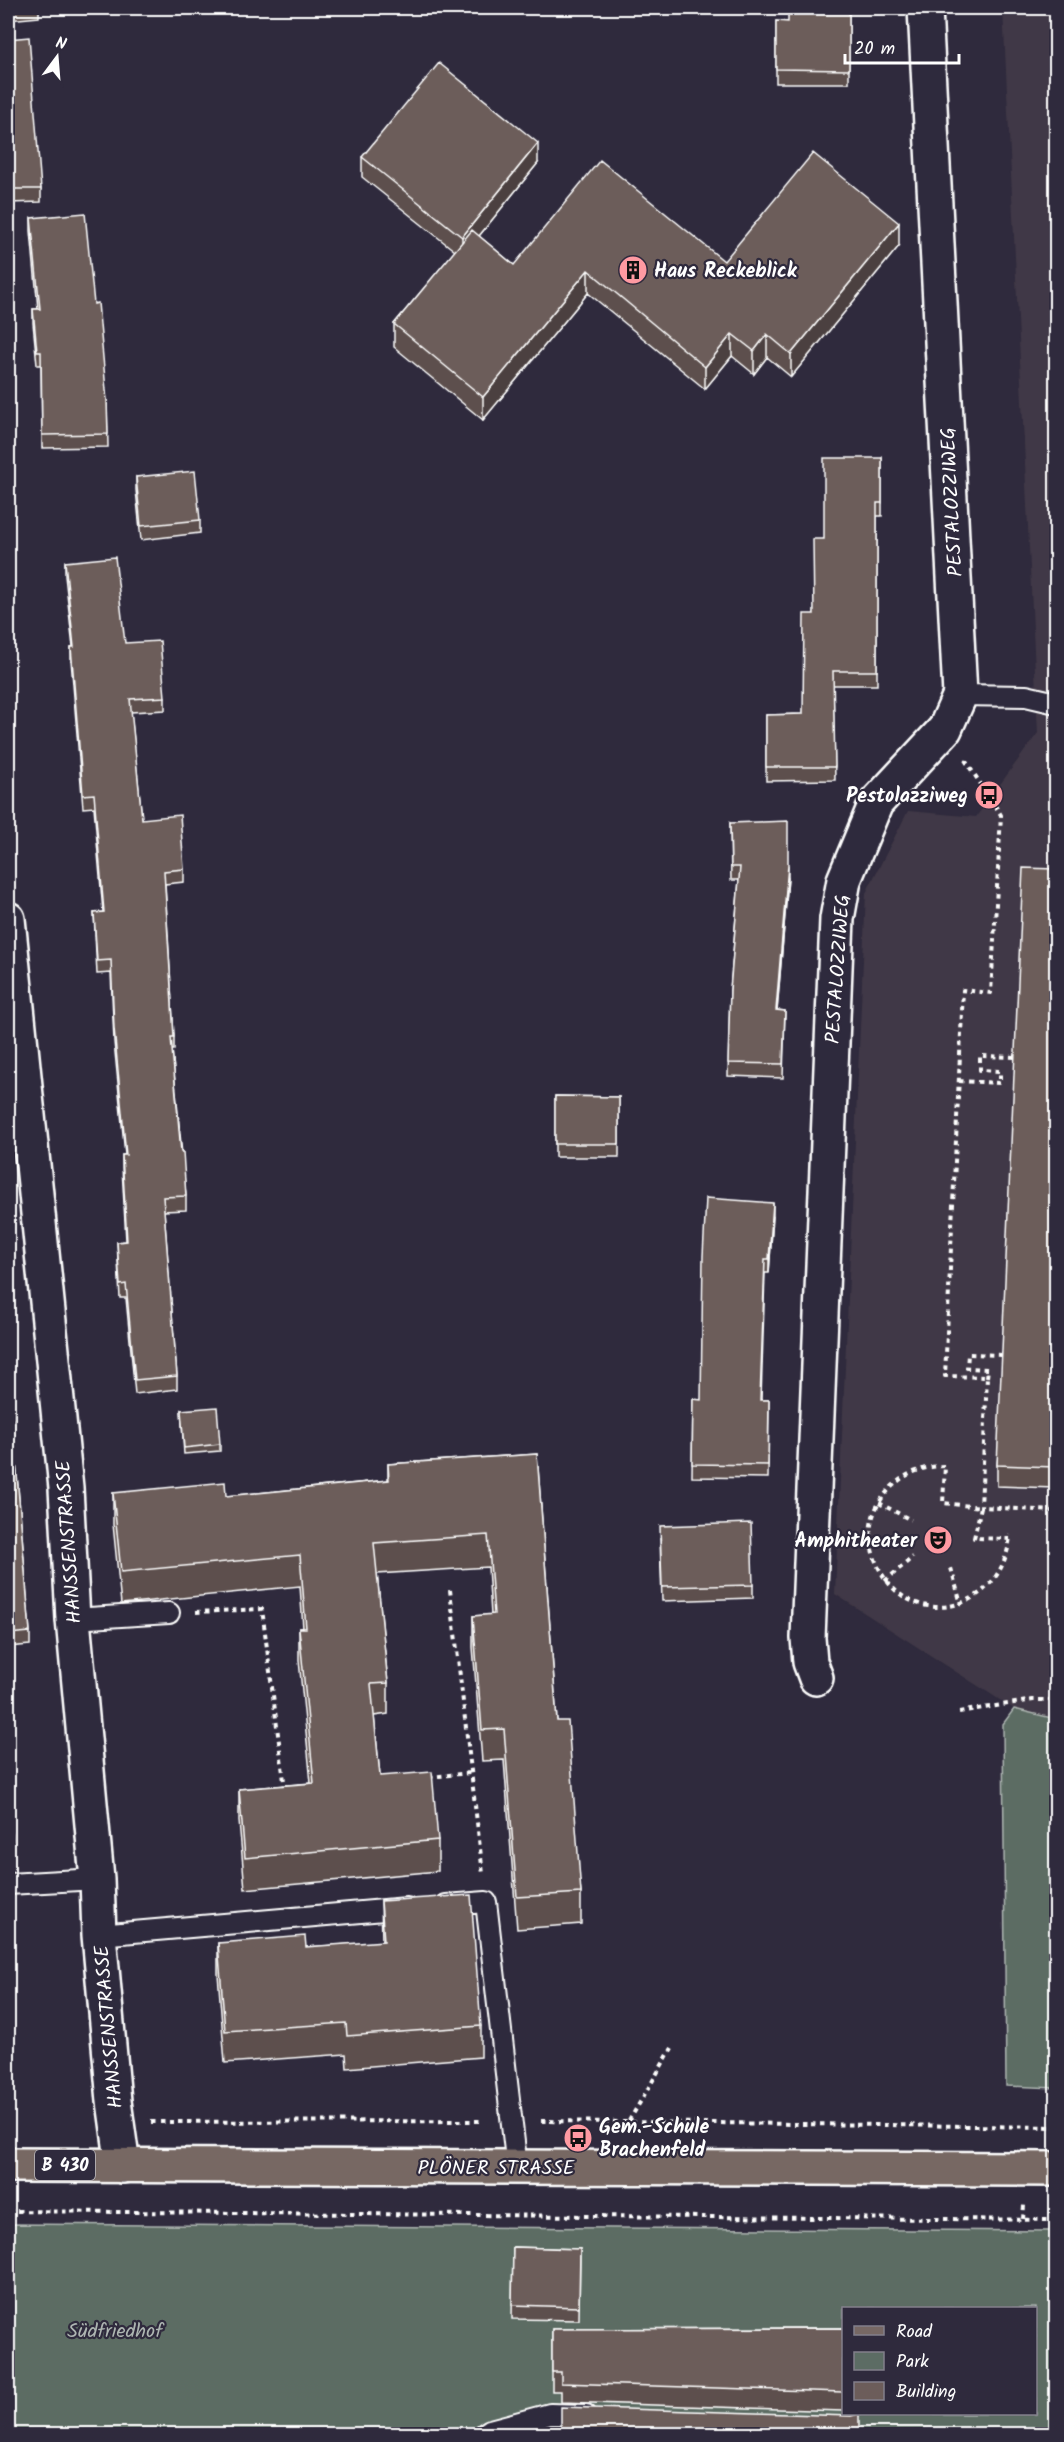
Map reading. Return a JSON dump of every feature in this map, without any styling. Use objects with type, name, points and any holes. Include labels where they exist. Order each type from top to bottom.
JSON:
[{"type":"main road","name":"PLÖNER STRASSE","points":[[8,2165],[1056,2169]]},
{"type":"street","name":"PESTALOZZIWEG","points":[[816,1678],[810,1662],[808,1638],[837,919],[844,880],[876,803],[945,729],[960,695],[925,8]]},
{"type":"street","name":"HANSSENSTRASSE","points":[[8,919],[66,1488],[73,1619],[97,1879],[99,1935],[123,2166]]},
{"type":"lane","points":[[960,695],[1026,696],[1056,703]]},
{"type":"lane","points":[[73,1619],[169,1612]]},
{"type":"lane","points":[[8,1884],[97,1879]]},
{"type":"lane","points":[[99,1935],[486,1902],[517,2168]]},
{"type":"lane","points":[[484,2434],[490,2430],[550,2414],[608,2416]]},
{"type":"path","points":[[945,729],[1001,815],[991,993],[963,990],[945,1376],[987,1377]]},
{"type":"path","points":[[959,1080],[1000,1083],[1000,1071],[980,1070],[980,1056],[1016,1057]]},
{"type":"path","points":[[1003,1355],[968,1354],[967,1368],[988,1369],[981,1507],[974,1538],[1010,1537],[1002,1569],[985,1591],[961,1604],[929,1607],[909,1600],[895,1591],[885,1581],[877,1567],[871,1547],[870,1525],[879,1503],[890,1488],[904,1476],[922,1468],[945,1466],[943,1503],[981,1507],[1056,1511]]},
{"type":"path","points":[[879,1503],[911,1520]]},
{"type":"path","points":[[885,1581],[913,1557]]},
{"type":"path","points":[[951,1568],[961,1604]]},
{"type":"path","points":[[450,1590],[486,1902]]},
{"type":"path","points":[[169,1612],[262,1609],[286,1791]]},
{"type":"path","points":[[959,1712],[1033,1700],[1056,1700]]},
{"type":"path","points":[[424,1777],[470,1773]]},
{"type":"path","points":[[629,2121],[672,2048]]},
{"type":"path","points":[[117,2122],[629,2121],[1056,2127]]},
{"type":"path","points":[[8,2211],[1056,2220]]},
{"type":"shaded area","points":[[1003,8],[1056,8],[1056,1719],[1014,1709],[835,1594],[866,893],[908,811],[976,817],[1038,733]]},
{"type":"green space","points":[[1014,1709],[1056,1719],[1056,2088],[1006,2086],[1003,1724]]},
{"type":"green space","name":"Südfriedhof","points":[[8,2224],[1056,2231],[1056,2434],[8,2434]]},
{"type":"building","points":[[788,8],[849,8],[849,70],[776,69],[776,21],[788,22]]},
{"type":"building","points":[[29,37],[41,189],[8,189],[8,39]]},
{"type":"building","points":[[439,63],[538,143],[462,237],[362,157]]},
{"type":"building","points":[[813,153],[899,223],[791,354],[767,334],[754,351],[732,334],[705,367],[588,270],[483,397],[394,324],[472,230],[514,265],[600,160],[724,261]]},
{"type":"building","points":[[85,213],[94,304],[98,303],[108,434],[42,435],[41,352],[37,352],[33,309],[40,309],[31,218]]},
{"type":"building","points":[[824,458],[882,458],[882,503],[877,503],[877,671],[833,671],[835,767],[766,767],[766,715],[803,714],[804,614],[814,614],[813,539],[824,539]]},
{"type":"building","points":[[195,471],[200,520],[141,526],[136,477]]},
{"type":"building","points":[[115,557],[125,643],[160,641],[165,697],[130,699],[142,819],[180,815],[184,869],[164,871],[174,1037],[171,1037],[186,1196],[163,1197],[177,1376],[135,1380],[126,1284],[120,1285],[117,1242],[127,1241],[122,1155],[126,1155],[114,1028],[111,960],[97,961],[94,913],[104,912],[94,794],[83,795],[71,647],[74,647],[65,562]]},
{"type":"building","points":[[788,821],[788,865],[776,1010],[785,1011],[783,1064],[728,1063],[730,990],[740,867],[731,867],[730,823]]},
{"type":"building","points":[[1023,868],[1056,869],[1056,1467],[997,1465]]},
{"type":"building","points":[[555,1096],[619,1097],[619,1144],[555,1144]]},
{"type":"building","points":[[706,1198],[773,1203],[769,1259],[765,1259],[760,1400],[769,1400],[768,1465],[692,1464],[693,1399],[701,1400]]},
{"type":"building","points":[[8,1366],[30,1632],[8,1634]]},
{"type":"building","points":[[217,1407],[220,1444],[184,1448],[181,1410]]},
{"type":"building","points":[[537,1454],[557,1721],[568,1721],[581,1893],[517,1897],[504,1729],[482,1730],[473,1616],[494,1614],[488,1535],[374,1543],[388,1683],[371,1684],[380,1776],[432,1772],[438,1840],[245,1858],[239,1789],[314,1783],[299,1628],[306,1628],[300,1555],[121,1572],[113,1493],[225,1482],[226,1496],[389,1480],[388,1464]]},
{"type":"building","points":[[751,1523],[753,1585],[662,1587],[660,1526]]},
{"type":"building","points":[[8,1797],[12,1839],[8,1840]]},
{"type":"building","points":[[471,1895],[481,2026],[347,2036],[346,2023],[225,2031],[218,1943],[305,1936],[306,1947],[384,1941],[381,1901]]},
{"type":"building","points":[[513,2247],[580,2249],[579,2307],[512,2305]]},
{"type":"building","points":[[842,2328],[842,2392],[561,2383],[561,2372],[552,2372],[552,2329]]},
{"type":"building","points":[[561,2407],[859,2415],[859,2434],[561,2434]]},
{"type":"place","name":"Haus Reckeblick","points":[[633,270]]},
{"type":"place","name":"Pestolazziweg","points":[[989,795]]},
{"type":"place","name":"Amphitheater","points":[[938,1540]]},
{"type":"place","name":"Gem.-Schule Brachenfeld","points":[[578,2138]]}]
